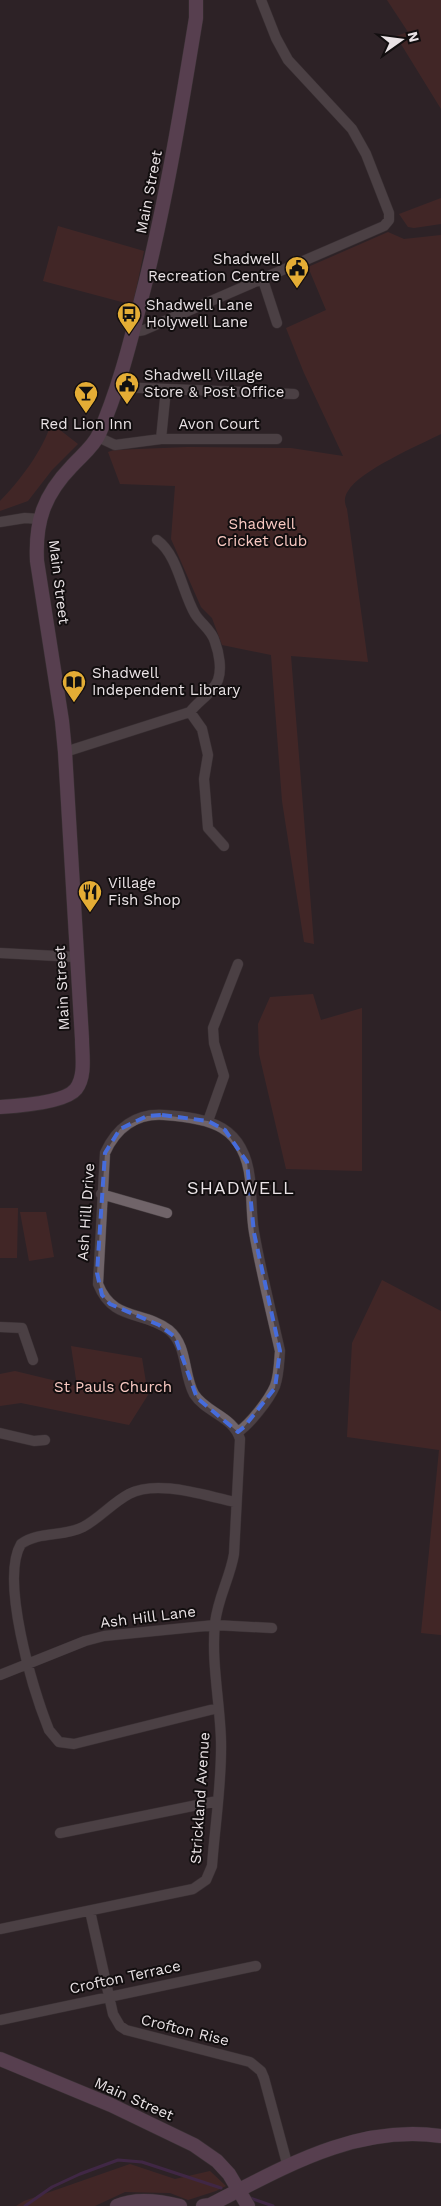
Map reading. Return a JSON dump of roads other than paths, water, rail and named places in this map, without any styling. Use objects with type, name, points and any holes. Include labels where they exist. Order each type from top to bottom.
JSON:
[{"type":"street","name":"Main Street","points":[[0,1107],[22,1106],[64,1097],[76,1089],[81,1078],[83,1065],[65,752],[62,721],[37,561],[36,538],[39,519],[48,497],[60,479],[98,438],[117,387],[157,240],[196,18],[196,0]]},
{"type":"street","points":[[133,332],[144,330],[263,280],[384,226],[390,217],[366,154],[352,129],[288,60],[276,38],[261,0]]},
{"type":"street","points":[[263,280],[277,323]]},
{"type":"street","points":[[117,387],[294,394]]},
{"type":"street","name":"Avon Court","points":[[161,440],[166,389]]},
{"type":"street","name":"Avon Court","points":[[98,438],[115,445],[161,440],[277,439]]},
{"type":"street","points":[[0,522],[25,518],[39,519]]},
{"type":"street","points":[[65,752],[190,712],[212,690],[218,680],[220,668],[216,643],[211,633],[196,616],[187,599],[169,551],[157,540]]},
{"type":"street","points":[[190,712],[202,729],[208,755],[204,779],[208,828],[224,846]]},
{"type":"street","points":[[0,953],[76,957]]},
{"type":"street","points":[[208,1121],[224,1076],[214,1043],[213,1028],[238,964]]},
{"type":"street","name":"Ash Hill Drive","points":[[162,1115],[208,1121],[225,1130],[239,1144],[247,1162],[254,1233],[280,1351],[279,1370],[274,1388],[250,1421],[238,1432],[229,1421],[202,1402],[193,1392],[180,1346],[175,1337],[159,1325],[120,1311],[102,1295],[97,1273],[101,1194],[105,1153],[110,1140],[120,1129],[133,1120],[147,1116],[162,1115]]},
{"type":"street","points":[[101,1194],[167,1213]]},
{"type":"street","points":[[0,1327],[22,1328],[33,1360]]},
{"type":"street","points":[[215,1625],[222,1590],[232,1565],[240,1446],[238,1432]]},
{"type":"street","points":[[0,1434],[12,1434],[34,1441],[45,1440]]},
{"type":"street","points":[[5,1569],[10,1556],[22,1543],[37,1537],[84,1527],[117,1502],[140,1489],[161,1488],[236,1502]]},
{"type":"street","name":"Ash Hill Lane","points":[[0,1675],[85,1641],[104,1636],[215,1625],[272,1628]]},
{"type":"street","name":"Strickland Avenue","points":[[0,1929],[193,1889],[200,1885],[210,1873],[217,1801],[220,1740],[215,1625]]},
{"type":"street","points":[[8,1627],[49,1730],[59,1742],[74,1744],[218,1708]]},
{"type":"street","points":[[60,1833],[217,1801]]},
{"type":"street","name":"Crofton Rise","points":[[90,1911],[113,2014],[120,2026],[126,2030],[250,2062],[256,2066],[264,2078],[288,2167]]},
{"type":"street","name":"Crofton Terrace","points":[[0,2020],[256,1966]]},
{"type":"street","name":"Main Street","points":[[0,2059],[8,2064],[110,2105],[194,2145],[217,2162],[229,2174],[248,2206]]},
{"type":"street","points":[[203,2206],[210,2205],[323,2150],[356,2139],[398,2134],[441,2136]]},
{"type":"street","points":[[117,2206],[124,2202],[162,2201],[180,2206]]},
{"type":"waterway","points":[[25,2206],[52,2187],[118,2160],[142,2162],[221,2188]]},
{"type":"waterway","points":[[250,2198],[273,2206]]},
{"type":"place","name":"Shadwell Recreation Centre","points":[[297,289]]},
{"type":"place","name":"Shadwell Lane Holywell Lane","points":[[129,335]]},
{"type":"place","name":"Shadwell Village Store & Post Office","points":[[127,405]]},
{"type":"place","name":"Red Lion Inn","points":[[86,414]]},
{"type":"place","name":"Shadwell Independent Library","points":[[74,703]]},
{"type":"place","name":"Village Fish Shop","points":[[90,913]]},
{"type":"district","name":"SHADWELL","points":[[241,1187]]},
{"type":"park label","name":"Shadwell Cricket Club","points":[[262,532]]},
{"type":"park label","name":"St Pauls Church","points":[[113,1387]]}]
